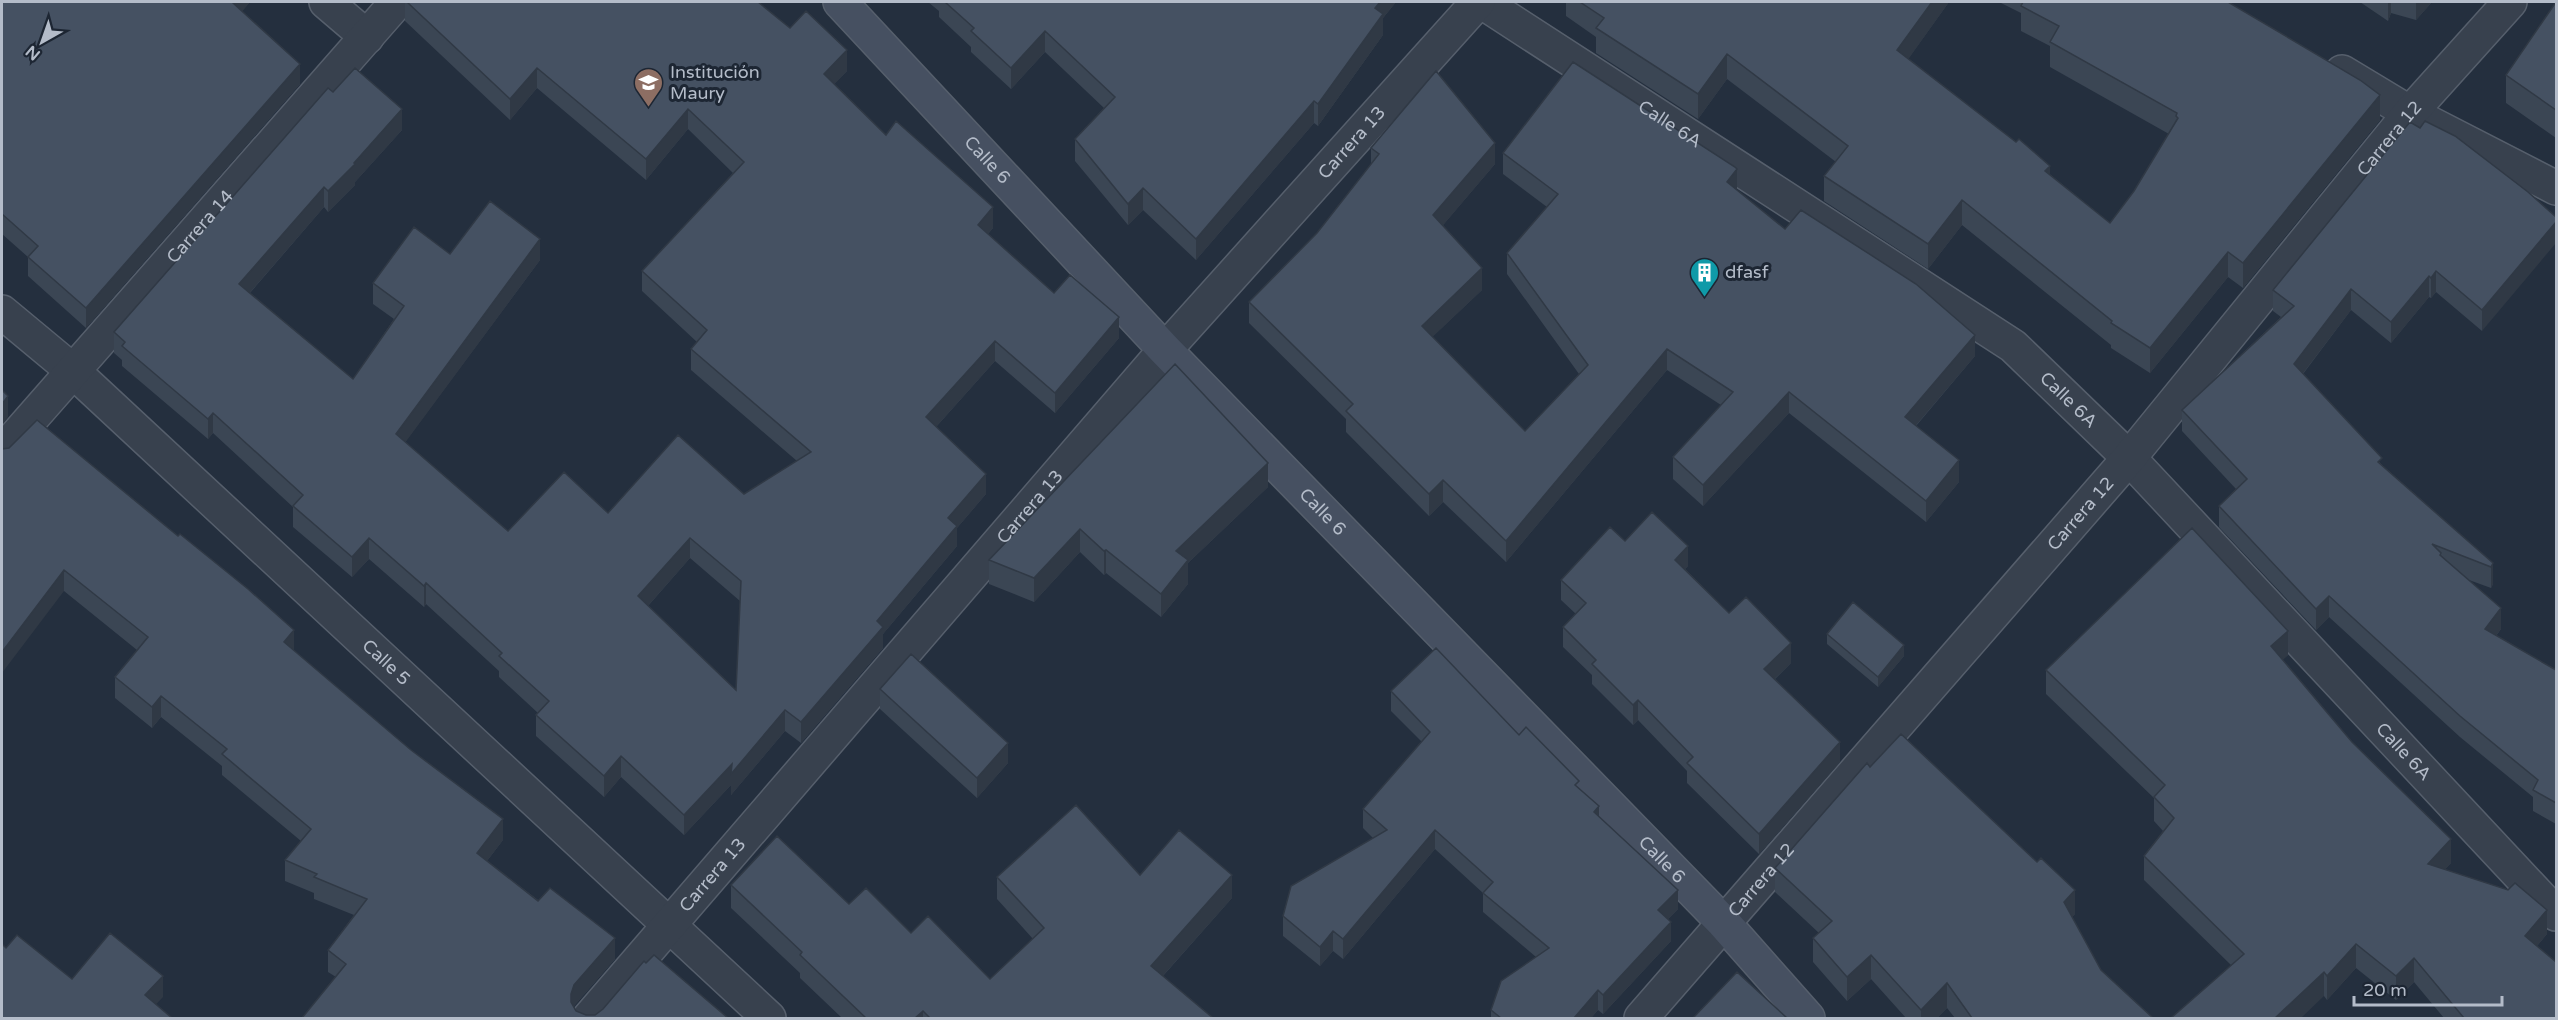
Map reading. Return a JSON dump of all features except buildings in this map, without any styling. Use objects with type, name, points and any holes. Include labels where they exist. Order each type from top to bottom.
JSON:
[{"type":"street","points":[[326,2],[367,37]]},
{"type":"street","name":"Carrera 14","points":[[2,452],[397,2]]},
{"type":"street","name":"Calle 6","points":[[840,2],[1165,350],[1723,922],[1808,1018]]},
{"type":"street","name":"Carrera 13","points":[[589,1018],[1165,350],[1478,2]]},
{"type":"street","name":"Calle 6A","points":[[1482,2],[2013,346],[2129,458],[2556,914]]},
{"type":"street","name":"Carrera 12","points":[[1641,1018],[2129,458],[2410,114],[2510,2]]},
{"type":"street","points":[[2312,55],[2410,114],[2556,188]]},
{"type":"street","name":"Calle 5","points":[[2,312],[73,371],[769,1018]]},
{"type":"place","name":"Institución Maury","points":[[649,108]]},
{"type":"place","name":"dfasf","points":[[1704,298]]}]
